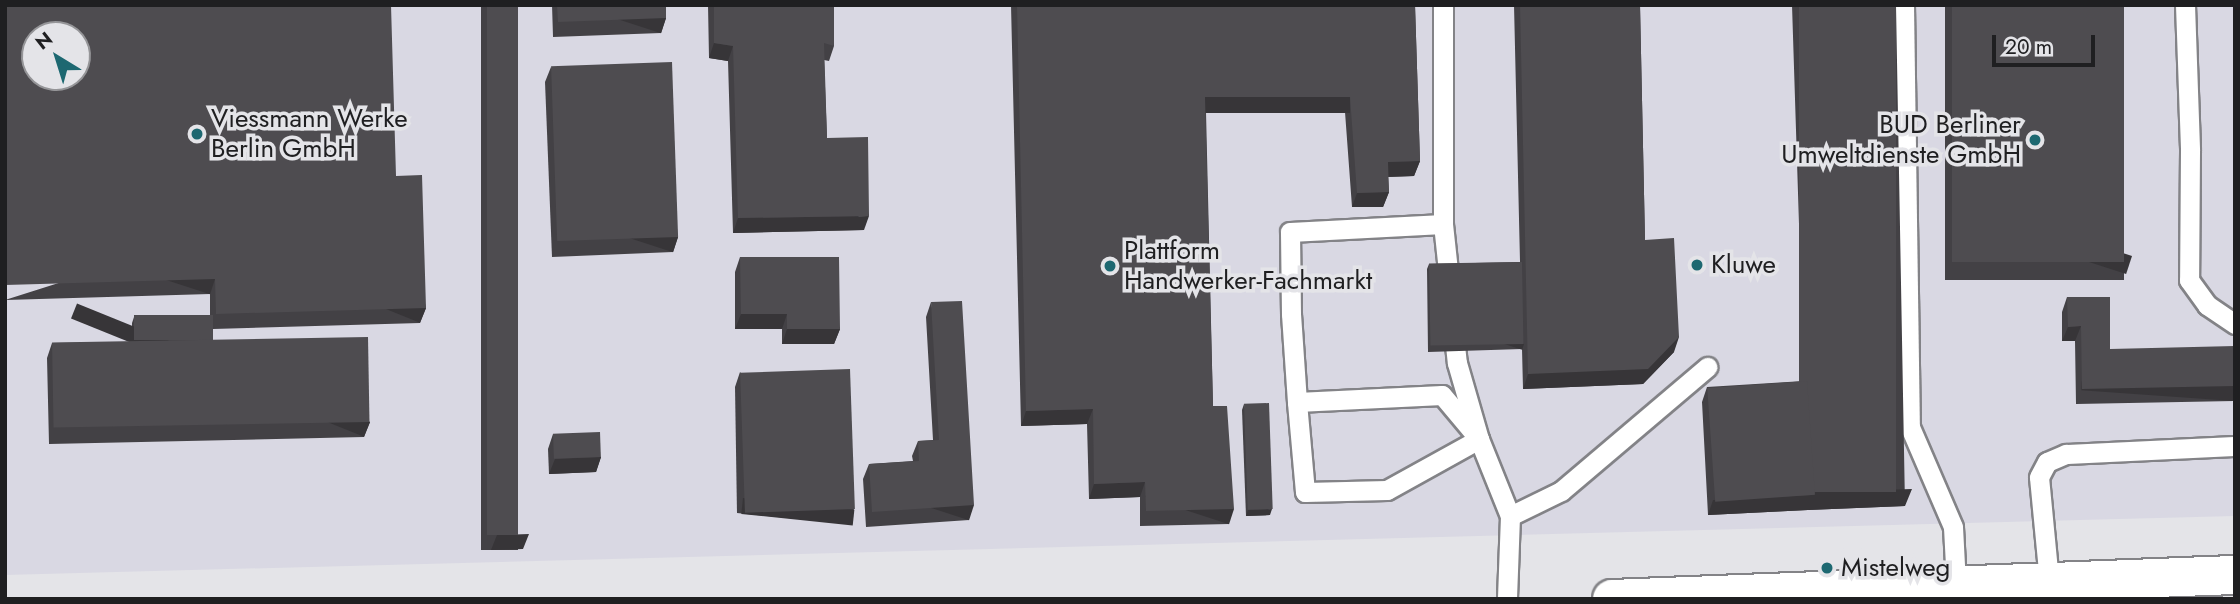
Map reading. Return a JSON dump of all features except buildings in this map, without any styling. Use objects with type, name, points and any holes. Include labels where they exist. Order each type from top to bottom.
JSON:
[{"type":"street","points":[[1612,599],[2235,575]]},
{"type":"lane","points":[[1443,5],[1443,224],[1457,363],[1479,439],[1510,516],[1507,599]]},
{"type":"lane","points":[[1904,5],[1910,427],[1953,527],[1956,584]]},
{"type":"lane","points":[[2185,5],[2190,151],[2189,280],[2207,305],[2235,324]]},
{"type":"lane","points":[[1443,224],[1290,232],[1297,402],[1305,492],[1387,490],[1479,439]]},
{"type":"lane","points":[[1510,516],[1561,491],[1707,368]]},
{"type":"lane","points":[[1297,402],[1442,395],[1479,439]]},
{"type":"lane","points":[[2049,581],[2039,477],[2048,462],[2066,454],[2235,446]]},
{"type":"shaded area","points":[[5,5],[2235,5],[2235,516],[5,575]]},
{"type":"place","name":"Viessmann Werke Berlin GmbH","points":[[197,134]]},
{"type":"place","name":"BUD Berliner Umweltdienste GmbH","points":[[2035,140]]},
{"type":"place","name":"Kluwe","points":[[1697,265]]},
{"type":"place","name":"Plattform Handwerker-Fachmarkt","points":[[1110,266]]},
{"type":"place","name":"Mistelweg","points":[[1827,568]]}]
